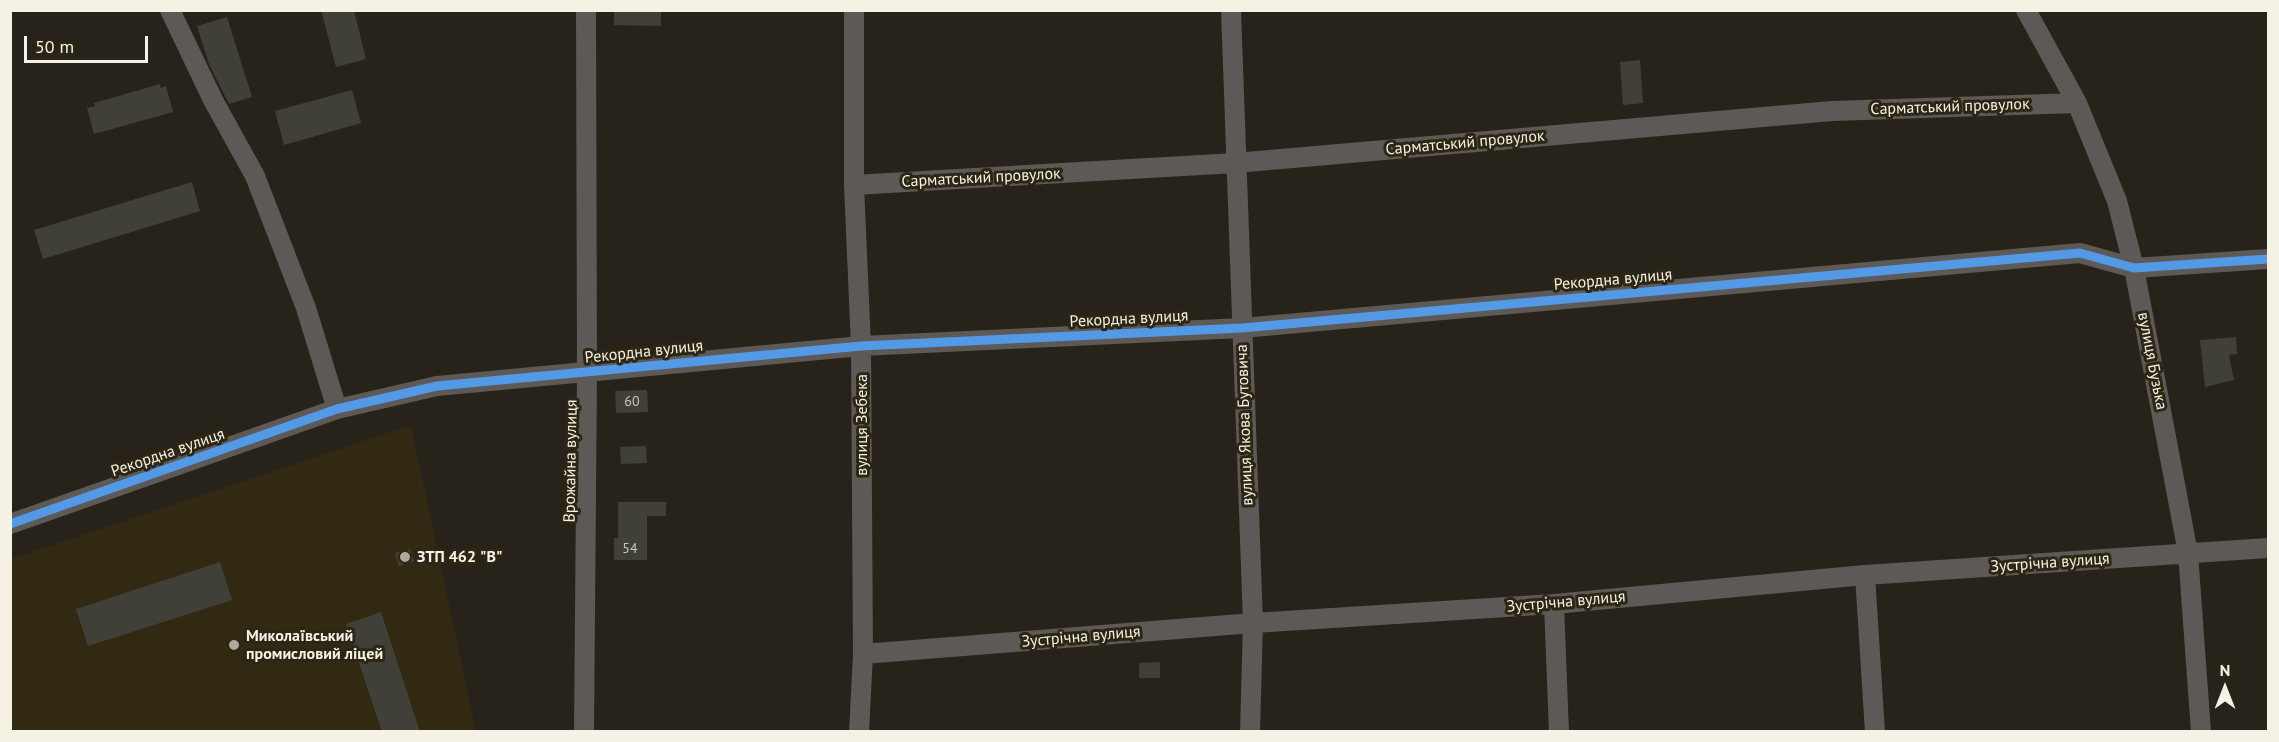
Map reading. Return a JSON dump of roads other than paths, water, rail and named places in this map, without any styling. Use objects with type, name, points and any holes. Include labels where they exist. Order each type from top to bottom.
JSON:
[{"type":"street","points":[[170,10],[213,100],[255,176],[306,308],[337,409]]},
{"type":"street","name":"Врожайна вулиця","points":[[584,732],[587,373],[586,10]]},
{"type":"street","name":"вулиця Зебека","points":[[854,10],[854,185],[861,346],[863,654],[859,732]]},
{"type":"street","name":"вулиця Якова Бутовича","points":[[1231,10],[1253,623],[1250,732]]},
{"type":"street","name":"вулиця Бузька","points":[[2026,10],[2077,104],[2117,201],[2134,268],[2188,554],[2201,732]]},
{"type":"street","name":"Сарматський провулок","points":[[854,185],[1235,163],[1832,111],[2077,104]]},
{"type":"street","name":"Рекордна вулиця","points":[[10,524],[337,409],[437,386],[861,346],[1242,328],[2080,254],[2134,268],[2268,259]]},
{"type":"street","name":"Зустрічна вулиця","points":[[863,654],[1253,623],[1554,604],[1865,575],[2268,548]]},
{"type":"street","points":[[1865,575],[1875,732]]},
{"type":"street","points":[[1554,604],[1559,732]]},
{"type":"place","name":"ЗТП 462 \"В\"","points":[[405,557]]},
{"type":"place","name":"Миколаївський промисловий ліцей","points":[[234,645]]}]
